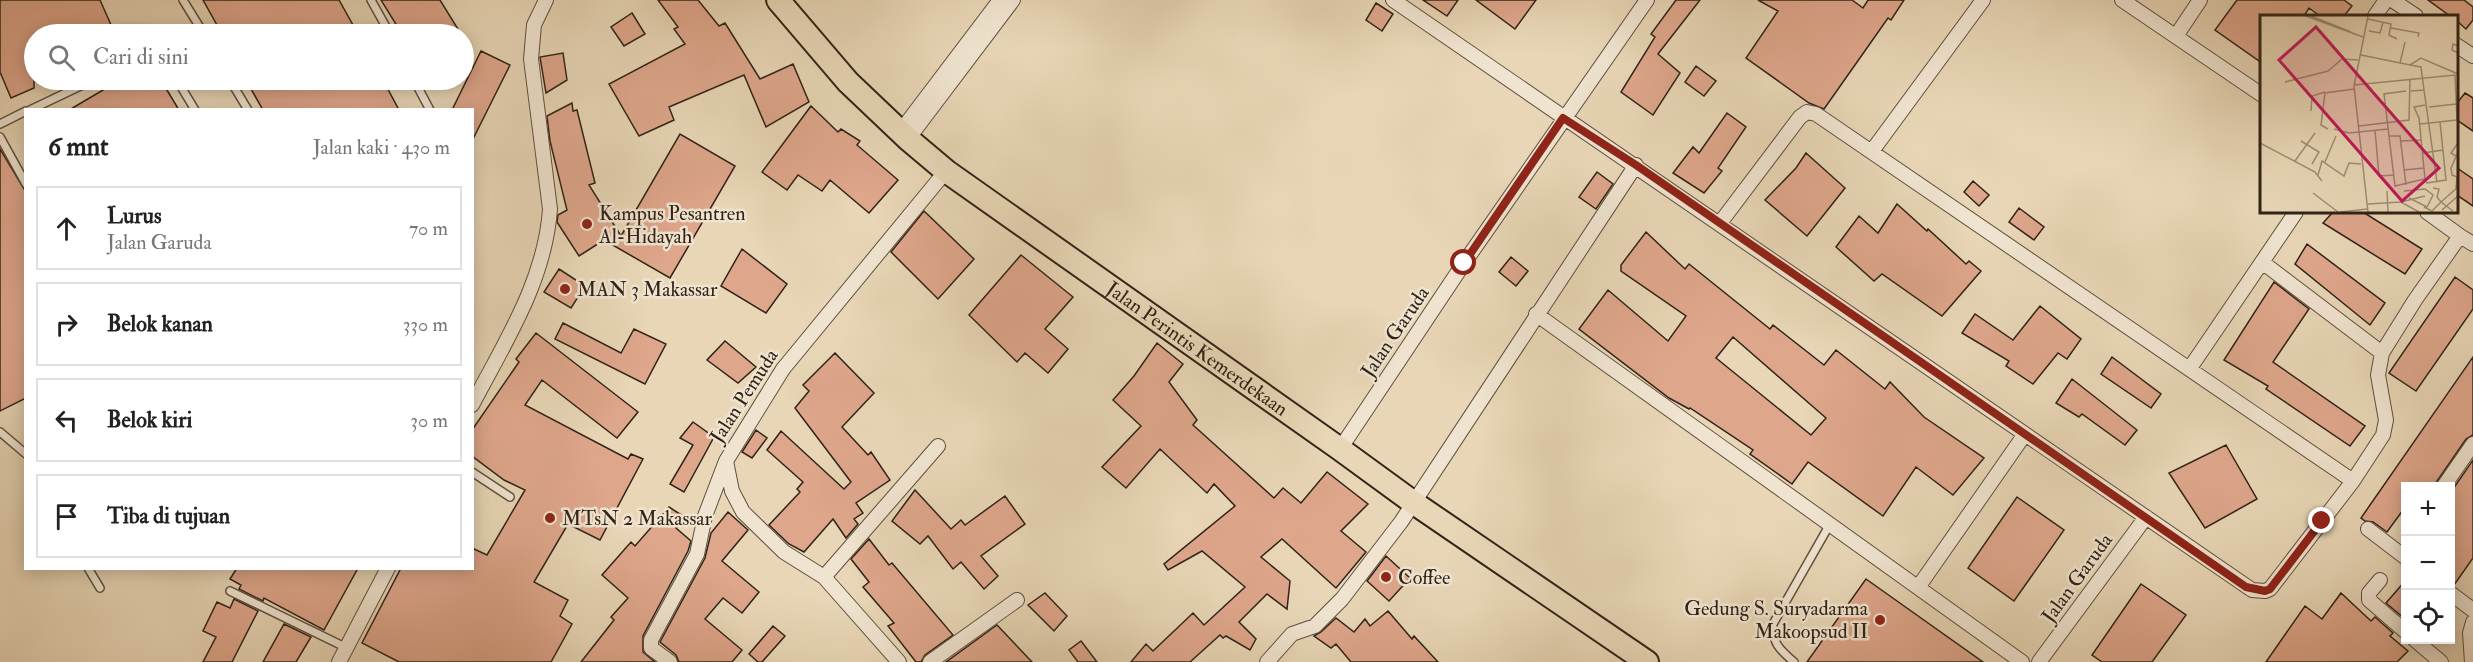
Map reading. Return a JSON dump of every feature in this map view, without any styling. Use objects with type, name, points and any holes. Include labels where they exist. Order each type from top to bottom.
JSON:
[{"type":"highway","name":"Jalan Perintis Kemerdekaan","points":[[778,0],[848,82],[904,136],[946,171],[1340,448],[1414,503],[1647,662]]},
{"type":"street","points":[[474,401],[532,288],[547,241],[550,209],[531,59],[534,25],[546,0]]},
{"type":"street","points":[[904,136],[1000,0]]},
{"type":"street","points":[[904,136],[1013,0]]},
{"type":"street","points":[[1393,0],[1563,118],[1636,165],[2246,587],[2265,591],[2270,589],[2353,481],[2382,435],[2386,420],[2378,375],[2382,353],[2415,300],[2460,236]]},
{"type":"street","name":"Jalan Garuda","points":[[1340,448],[1563,118],[1647,0]]},
{"type":"street","points":[[1872,151],[1983,0]]},
{"type":"street","points":[[2122,0],[2260,94]]},
{"type":"street","points":[[2176,36],[2200,0]]},
{"type":"street","points":[[2375,15],[2386,0]]},
{"type":"street","points":[[2392,0],[2414,15]]},
{"type":"street","points":[[1720,223],[1803,113],[1815,114],[2353,481]]},
{"type":"street","points":[[1267,662],[1292,634],[1314,626],[1342,599],[1414,503],[1636,165]]},
{"type":"street","name":"Jalan Pemuda","points":[[899,662],[824,577],[789,556],[744,512],[732,491],[726,460],[783,369],[946,171]]},
{"type":"street","points":[[2190,368],[2295,213]]},
{"type":"street","points":[[2428,213],[2473,244]]},
{"type":"street","points":[[2262,262],[2382,353]]},
{"type":"street","points":[[1536,314],[1919,586],[2022,662]]},
{"type":"street","points":[[1919,586],[2025,434]]},
{"type":"street","points":[[2447,482],[2473,444]]},
{"type":"street","points":[[824,577],[938,446]]},
{"type":"street","points":[[670,662],[651,648],[651,640],[697,554],[705,516],[726,460]]},
{"type":"street","name":"Jalan Garuda","points":[[2039,662],[2146,517]]},
{"type":"street","points":[[2368,530],[2401,550]]},
{"type":"street","points":[[339,662],[387,570]]},
{"type":"street","points":[[2380,580],[2369,593],[2369,600],[2401,628]]},
{"type":"street","points":[[2455,596],[2473,610]]},
{"type":"street","points":[[930,662],[1017,600]]},
{"type":"street","points":[[2472,662],[2470,633],[2473,622]]},
{"type":"street","points":[[2421,644],[2441,662]]},
{"type":"lane","points":[[183,0],[198,24]]},
{"type":"lane","points":[[371,0],[384,24]]},
{"type":"lane","points":[[34,108],[72,90]]},
{"type":"lane","points":[[183,90],[194,108]]},
{"type":"lane","points":[[236,90],[247,108]]},
{"type":"lane","points":[[419,90],[429,108]]},
{"type":"lane","points":[[0,124],[24,112]]},
{"type":"lane","points":[[0,137],[24,179]]},
{"type":"lane","points":[[0,432],[24,452]]},
{"type":"lane","points":[[474,473],[510,497]]},
{"type":"lane","points":[[1794,662],[1777,646],[1773,636],[1773,624],[1830,524]]},
{"type":"lane","points":[[89,570],[100,588]]},
{"type":"lane","points":[[230,591],[347,648]]},
{"type":"building","points":[[0,0],[100,0],[111,24],[24,24],[24,90],[29,90],[11,98],[0,72]]},
{"type":"building","points":[[203,0],[339,0],[352,24],[216,24]]},
{"type":"building","points":[[381,0],[440,0],[455,24],[396,24]]},
{"type":"building","points":[[658,0],[698,0],[719,26],[725,23],[760,79],[793,64],[809,102],[766,127],[744,75],[669,107],[674,120],[639,136],[609,84],[685,44],[674,29],[678,27]]},
{"type":"building","points":[[1423,0],[1458,0],[1447,16]]},
{"type":"building","points":[[1476,0],[1536,0],[1515,29]]},
{"type":"building","points":[[1676,0],[1700,0],[1658,54],[1680,73],[1653,115],[1621,92],[1655,37],[1651,34]]},
{"type":"building","points":[[1758,0],[1852,0],[1863,8],[1868,0],[1904,0],[1891,20],[1888,18],[1824,109],[1809,103],[1746,58],[1778,11]]},
{"type":"building","points":[[2237,0],[2344,0],[2352,6],[2345,15],[2319,15],[2309,8],[2305,15],[2260,15],[2260,62],[2215,30]]},
{"type":"building","points":[[2428,0],[2464,0],[2473,7],[2473,20],[2466,29],[2458,22],[2458,15],[2449,15]]},
{"type":"building","points":[[1376,3],[1393,14],[1382,31],[1366,20]]},
{"type":"building","points":[[632,13],[645,34],[624,46],[611,27]]},
{"type":"building","points":[[481,51],[510,65],[474,137],[474,108],[453,108],[462,90],[474,90],[474,65]]},
{"type":"building","points":[[563,53],[567,80],[546,93],[540,57]]},
{"type":"building","points":[[1696,66],[1716,81],[1704,96],[1685,82]]},
{"type":"building","points":[[103,90],[167,90],[178,108],[72,108]]},
{"type":"building","points":[[252,90],[388,90],[398,108],[262,108]]},
{"type":"building","points":[[2465,93],[2473,98],[2473,131],[2458,121],[2458,102]]},
{"type":"building","points":[[572,103],[573,111],[577,110],[595,183],[589,185],[621,236],[680,134],[735,166],[670,278],[604,240],[579,256],[557,222],[558,215],[567,210],[550,141],[547,116]]},
{"type":"building","points":[[811,106],[838,132],[841,129],[860,141],[857,145],[898,180],[869,213],[830,180],[822,191],[798,175],[787,190],[762,172]]},
{"type":"building","points":[[1727,113],[1746,127],[1718,168],[1722,171],[1704,193],[1673,173],[1693,147],[1699,153]]},
{"type":"building","points":[[0,149],[24,189],[24,399],[0,411]]},
{"type":"building","points":[[1806,153],[1845,188],[1807,236],[1765,200],[1796,168]]},
{"type":"building","points":[[2458,169],[2473,179],[2473,206],[2458,196]]},
{"type":"building","points":[[1597,172],[1613,184],[1596,209],[1579,197]]},
{"type":"building","points":[[1973,181],[1989,195],[1979,206],[1964,192]]},
{"type":"building","points":[[1897,204],[1966,264],[1969,261],[1981,271],[1942,316],[1882,274],[1874,281],[1836,247],[1859,216],[1878,233]]},
{"type":"building","points":[[2019,208],[2044,227],[2034,240],[2009,222]]},
{"type":"building","points":[[924,211],[974,259],[938,299],[891,252]]},
{"type":"building","points":[[2332,213],[2365,213],[2422,249],[2405,274],[2323,223]]},
{"type":"building","points":[[1646,232],[1685,269],[1689,264],[1770,329],[1773,325],[1824,365],[1836,350],[1885,389],[1890,382],[1924,417],[1984,458],[1953,495],[1916,467],[1883,516],[1808,462],[1792,484],[1750,454],[1753,450],[1690,408],[1669,398],[1579,329],[1608,290],[1668,341],[1686,316],[1621,271],[1621,265]],"holes":[[[1733,337],[1826,418],[1811,435],[1716,358]]]},
{"type":"building","points":[[2307,244],[2385,303],[2370,325],[2295,264]]},
{"type":"building","points":[[742,249],[787,284],[766,313],[721,286]]},
{"type":"building","points":[[1021,255],[1073,297],[1045,329],[1068,349],[1048,373],[1025,353],[1017,362],[969,315]]},
{"type":"building","points":[[1511,257],[1528,271],[1516,286],[1499,272]]},
{"type":"building","name":"MAN 3 Makassar","points":[[559,269],[585,286],[571,308],[544,292]]},
{"type":"building","points":[[2455,277],[2473,290],[2473,309],[2416,391],[2389,373]]},
{"type":"building","points":[[2274,282],[2309,309],[2273,362],[2365,426],[2350,446],[2266,389],[2268,386],[2224,360]]},
{"type":"building","points":[[2040,306],[2081,339],[2067,359],[2058,353],[2033,384],[2006,366],[2009,361],[1962,333],[1975,314],[2013,340]]},
{"type":"building","points":[[563,323],[621,353],[634,329],[666,344],[645,384],[555,339]]},
{"type":"building","points":[[536,333],[638,412],[617,438],[542,380],[525,405],[628,459],[631,454],[643,459],[600,540],[568,524],[534,582],[568,600],[560,616],[572,624],[551,662],[399,662],[362,643],[400,570],[474,570],[474,549],[487,555],[525,490],[504,480],[474,458],[474,427],[519,362],[516,359]]},
{"type":"building","points":[[725,341],[756,367],[738,383],[707,360]]},
{"type":"building","points":[[1157,343],[1183,364],[1169,382],[1197,420],[1193,425],[1274,498],[1283,488],[1301,503],[1327,472],[1368,504],[1341,531],[1366,552],[1336,588],[1282,539],[1261,557],[1290,581],[1287,609],[1267,594],[1239,622],[1256,639],[1250,650],[1220,635],[1190,662],[1131,662],[1146,644],[1153,651],[1193,613],[1204,625],[1245,587],[1202,551],[1168,570],[1164,564],[1235,506],[1214,484],[1207,493],[1160,449],[1126,488],[1102,467],[1141,426],[1113,400],[1134,376]]},
{"type":"building","points":[[835,353],[874,393],[842,427],[868,455],[871,452],[890,480],[856,503],[863,513],[854,519],[858,524],[846,538],[833,519],[804,552],[789,544],[769,525],[800,492],[797,489],[803,482],[767,450],[781,431],[844,489],[851,482],[795,408],[809,391],[803,385]]},
{"type":"building","points":[[2112,357],[2161,394],[2151,408],[2101,374]]},
{"type":"building","points":[[2473,357],[2473,435],[2466,439],[2437,482],[2401,482],[2401,513],[2387,532],[2373,522],[2361,518]]},
{"type":"building","points":[[2072,379],[2137,430],[2125,445],[2082,414],[2079,417],[2056,403]]},
{"type":"building","points":[[693,422],[714,437],[684,492],[670,484],[693,445],[680,438]]},
{"type":"building","points":[[756,430],[767,438],[752,458],[742,452]]},
{"type":"building","points":[[2226,445],[2257,499],[2205,528],[2169,473]]},
{"type":"building","points":[[2473,460],[2473,558],[2455,584],[2455,536],[2455,486]]},
{"type":"building","points":[[915,490],[951,529],[961,520],[965,525],[1005,496],[1025,524],[981,556],[998,576],[984,589],[961,562],[953,569],[928,536],[920,544],[892,521]]},
{"type":"building","points":[[2017,497],[2064,530],[2014,601],[1968,568]]},
{"type":"building","points":[[669,507],[686,518],[676,528],[691,541],[688,551],[643,636],[643,652],[655,662],[581,662],[614,620],[611,617],[628,598],[602,575],[631,542],[635,546]]},
{"type":"building","points":[[728,512],[748,530],[722,561],[759,592],[742,613],[723,598],[705,619],[742,650],[732,662],[679,662],[676,655],[660,642],[705,558],[711,533]]},
{"type":"building","points":[[869,539],[889,565],[892,563],[953,635],[925,655],[921,662],[916,662],[888,626],[894,623],[863,587],[869,582],[851,559]]},
{"type":"building","name":"Coffee","points":[[1386,556],[1410,578],[1389,601],[1367,581]]},
{"type":"building","points":[[236,570],[357,570],[324,630],[264,598],[263,601],[239,589],[241,585],[230,579]]},
{"type":"building","name":"Gedung S. Suryadarma Makoopsud II","points":[[1866,579],[1983,662],[1807,662]]},
{"type":"building","points":[[2141,584],[2186,615],[2152,662],[2102,662],[2092,655]]},
{"type":"building","points":[[2401,586],[2401,616],[2386,603]]},
{"type":"building","points":[[1045,593],[1067,616],[1054,631],[1028,605]]},
{"type":"building","points":[[2341,593],[2371,621],[2375,617],[2393,633],[2390,636],[2408,651],[2397,662],[2266,662],[2305,606],[2322,619]]},
{"type":"building","points":[[234,599],[258,611],[232,662],[203,662],[216,637],[203,631],[217,602],[230,608]]},
{"type":"building","points":[[1388,611],[1412,639],[1414,636],[1438,662],[1351,662],[1336,644],[1331,648],[1314,636],[1336,618],[1354,632],[1365,619],[1370,626]]},
{"type":"building","points":[[284,624],[311,637],[296,662],[263,662]]},
{"type":"building","points":[[997,625],[1032,662],[946,662]]},
{"type":"building","points":[[773,626],[785,636],[762,662],[758,662],[749,654]]},
{"type":"building","points":[[1081,641],[1097,662],[1078,662],[1069,650]]},
{"type":"place","name":"Kampus Pesantren Al-Hidayah","points":[[587,224]]},
{"type":"place","name":"MAN 3 Makassar","points":[[565,289]]},
{"type":"place","name":"MTsN 2 Makassar","points":[[550,518]]},
{"type":"place","name":"Coffee","points":[[1386,577]]},
{"type":"place","name":"Gedung S. Suryadarma Makoopsud II","points":[[1880,620]]},
{"type":"route","points":[[1464,263],[1563,118],[1636,165],[2246,587],[2252,590],[2270,589],[2322,521]]}]
